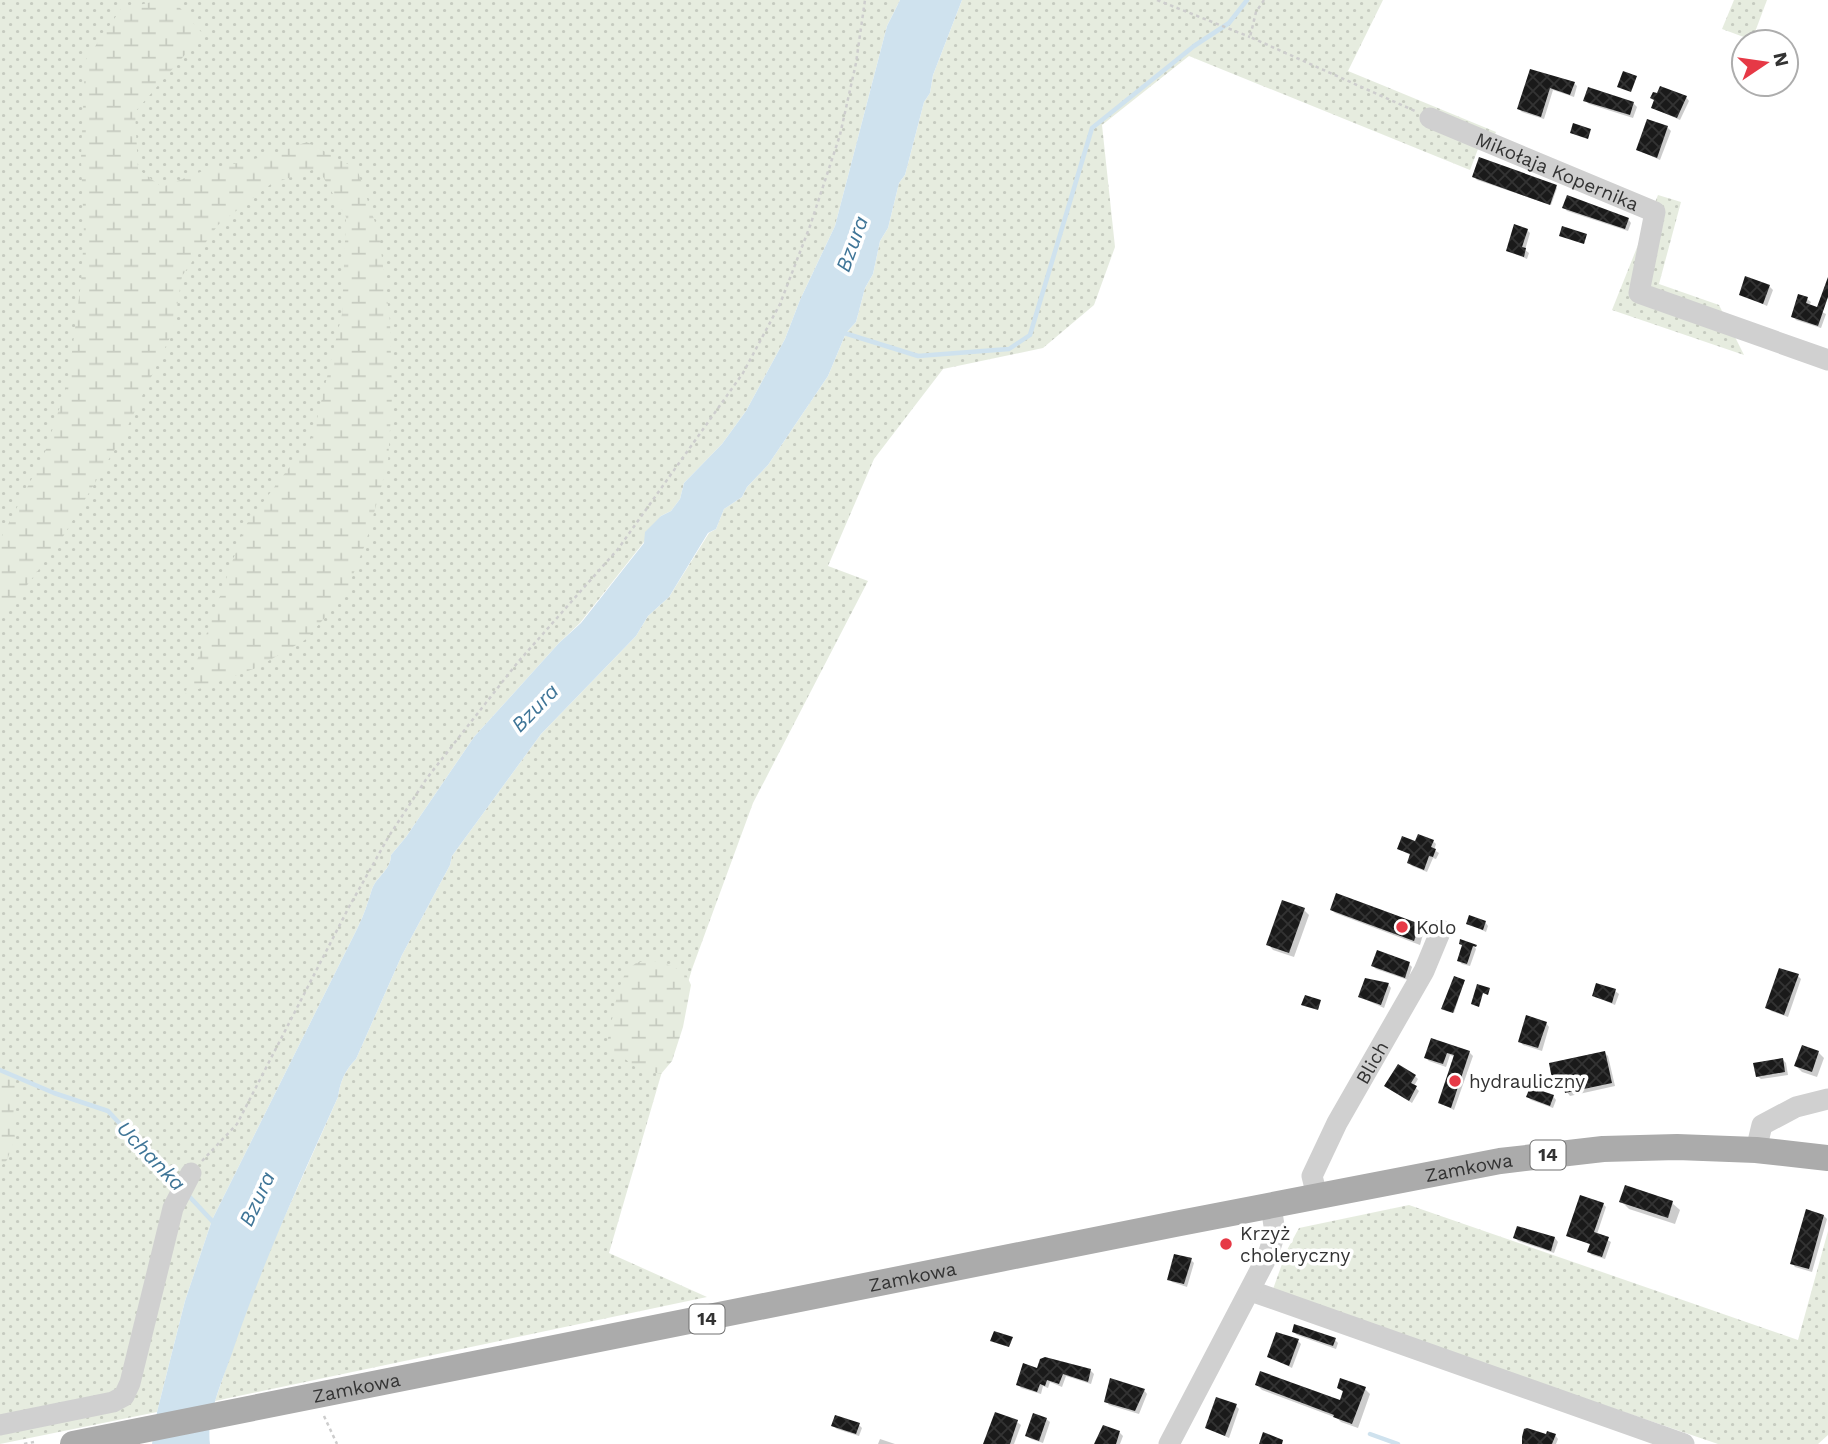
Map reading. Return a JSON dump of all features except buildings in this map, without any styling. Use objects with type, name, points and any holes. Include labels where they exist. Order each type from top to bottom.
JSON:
[{"type":"main road","name":"Zamkowa","points":[[73,1444],[1489,1163],[1561,1153],[1677,1147],[1756,1150],[1828,1158]]},
{"type":"street","name":"Mikołaja Kopernika","points":[[1430,118],[1655,212],[1639,293],[1828,360]]},
{"type":"street","name":"Blich","points":[[1317,1196],[1312,1176],[1337,1124],[1424,971],[1441,930]]},
{"type":"street","points":[[1756,1150],[1762,1125],[1796,1107],[1828,1099]]},
{"type":"street","points":[[0,1425],[113,1402],[124,1396],[130,1383],[173,1208],[191,1173]]},
{"type":"street","points":[[1169,1444],[1268,1255],[1275,1233],[1271,1205]]},
{"type":"street","points":[[1251,1291],[1684,1444]]},
{"type":"path","points":[[191,1173],[237,1124],[349,907],[389,836],[427,778],[518,662],[618,549],[743,373],[780,304],[841,135],[856,63],[865,0]]},
{"type":"path","points":[[1157,0],[1250,37],[1430,118]]},
{"type":"path","points":[[1250,37],[1256,12],[1264,0]]},
{"type":"path","points":[[322,1413],[337,1444]]},
{"type":"path","points":[[24,1444],[34,1442]]},
{"type":"green space","points":[[0,0],[900,0],[887,26],[835,226],[785,339],[746,411],[722,444],[684,483],[680,499],[671,511],[661,516],[644,542],[580,623],[474,737],[391,855],[389,865],[374,884],[358,927],[212,1220],[185,1301],[157,1412],[0,1444]]},
{"type":"green space","points":[[173,0],[203,34],[135,112],[138,169],[162,187],[203,171],[263,157],[307,142],[357,169],[379,234],[390,322],[392,396],[388,462],[366,542],[345,595],[305,640],[256,668],[185,694],[245,526],[313,436],[342,314],[346,217],[318,168],[271,184],[218,225],[182,276],[173,331],[125,432],[61,540],[0,621],[0,540],[44,455],[68,382],[81,283],[84,234],[81,158],[85,61],[121,9]]},
{"type":"green space","points":[[962,0],[1383,0],[1348,71],[1496,132],[1488,152],[1478,149],[1470,170],[1189,56],[1102,125],[1115,247],[1094,305],[1043,348],[943,369],[874,459],[828,566],[868,581],[753,803],[692,969],[609,1253],[707,1297],[215,1401],[263,1265],[338,1097],[344,1076],[356,1059],[402,955],[450,865],[452,856],[541,734],[636,636],[648,616],[669,597],[709,533],[716,529],[724,509],[742,497],[747,487],[768,465],[828,376],[846,333],[856,322],[865,288],[873,274],[880,241],[888,228],[899,183],[905,175],[924,102],[930,93],[933,75]]},
{"type":"green space","points":[[1734,0],[1767,0],[1756,28],[1730,28],[1730,32],[1722,29]]},
{"type":"green space","points":[[1658,195],[1681,202],[1659,284],[1719,305],[1744,355],[1612,310]]},
{"type":"green space","points":[[647,960],[661,962],[685,972],[691,985],[683,1027],[672,1061],[661,1074],[638,1069],[625,1059],[612,1055],[607,1043],[618,991],[626,971],[636,963]]},
{"type":"green space","points":[[0,1070],[15,1076],[15,1138],[7,1160],[0,1167]]},
{"type":"green space","points":[[1409,1205],[1798,1340],[1828,1231],[1828,1435],[1818,1444],[1718,1444],[1272,1292],[1287,1250],[1299,1228]]},
{"type":"water","name":"Bzura","points":[[900,0],[962,0],[933,75],[930,93],[924,102],[905,175],[899,183],[888,228],[880,241],[873,274],[865,288],[856,322],[846,333],[828,376],[768,465],[747,487],[742,497],[724,509],[716,529],[708,533],[669,597],[648,616],[636,636],[541,734],[452,856],[450,865],[402,955],[356,1059],[344,1077],[338,1097],[268,1258],[216,1400],[210,1423],[210,1444],[152,1444],[157,1412],[185,1301],[212,1220],[358,927],[374,884],[389,865],[391,855],[474,737],[559,643],[581,623],[644,543],[645,532],[661,516],[671,511],[680,499],[684,483],[722,444],[746,411],[785,339],[835,226],[887,26]]},
{"type":"waterway","points":[[841,332],[918,356],[1009,349],[1030,335],[1092,128],[1194,46],[1229,23],[1247,0]]},
{"type":"waterway","name":"Uchanka","points":[[0,1070],[54,1093],[108,1111],[177,1185]]},
{"type":"waterway","name":"Uchanka","points":[[188,1195],[213,1222]]},
{"type":"waterway","points":[[1370,1434],[1398,1444]]},
{"type":"place","name":"Kolo","points":[[1402,927]]},
{"type":"place","name":"hydrauliczny","points":[[1455,1081]]},
{"type":"place","name":"Krzyż choleryczny","points":[[1226,1244]]}]
